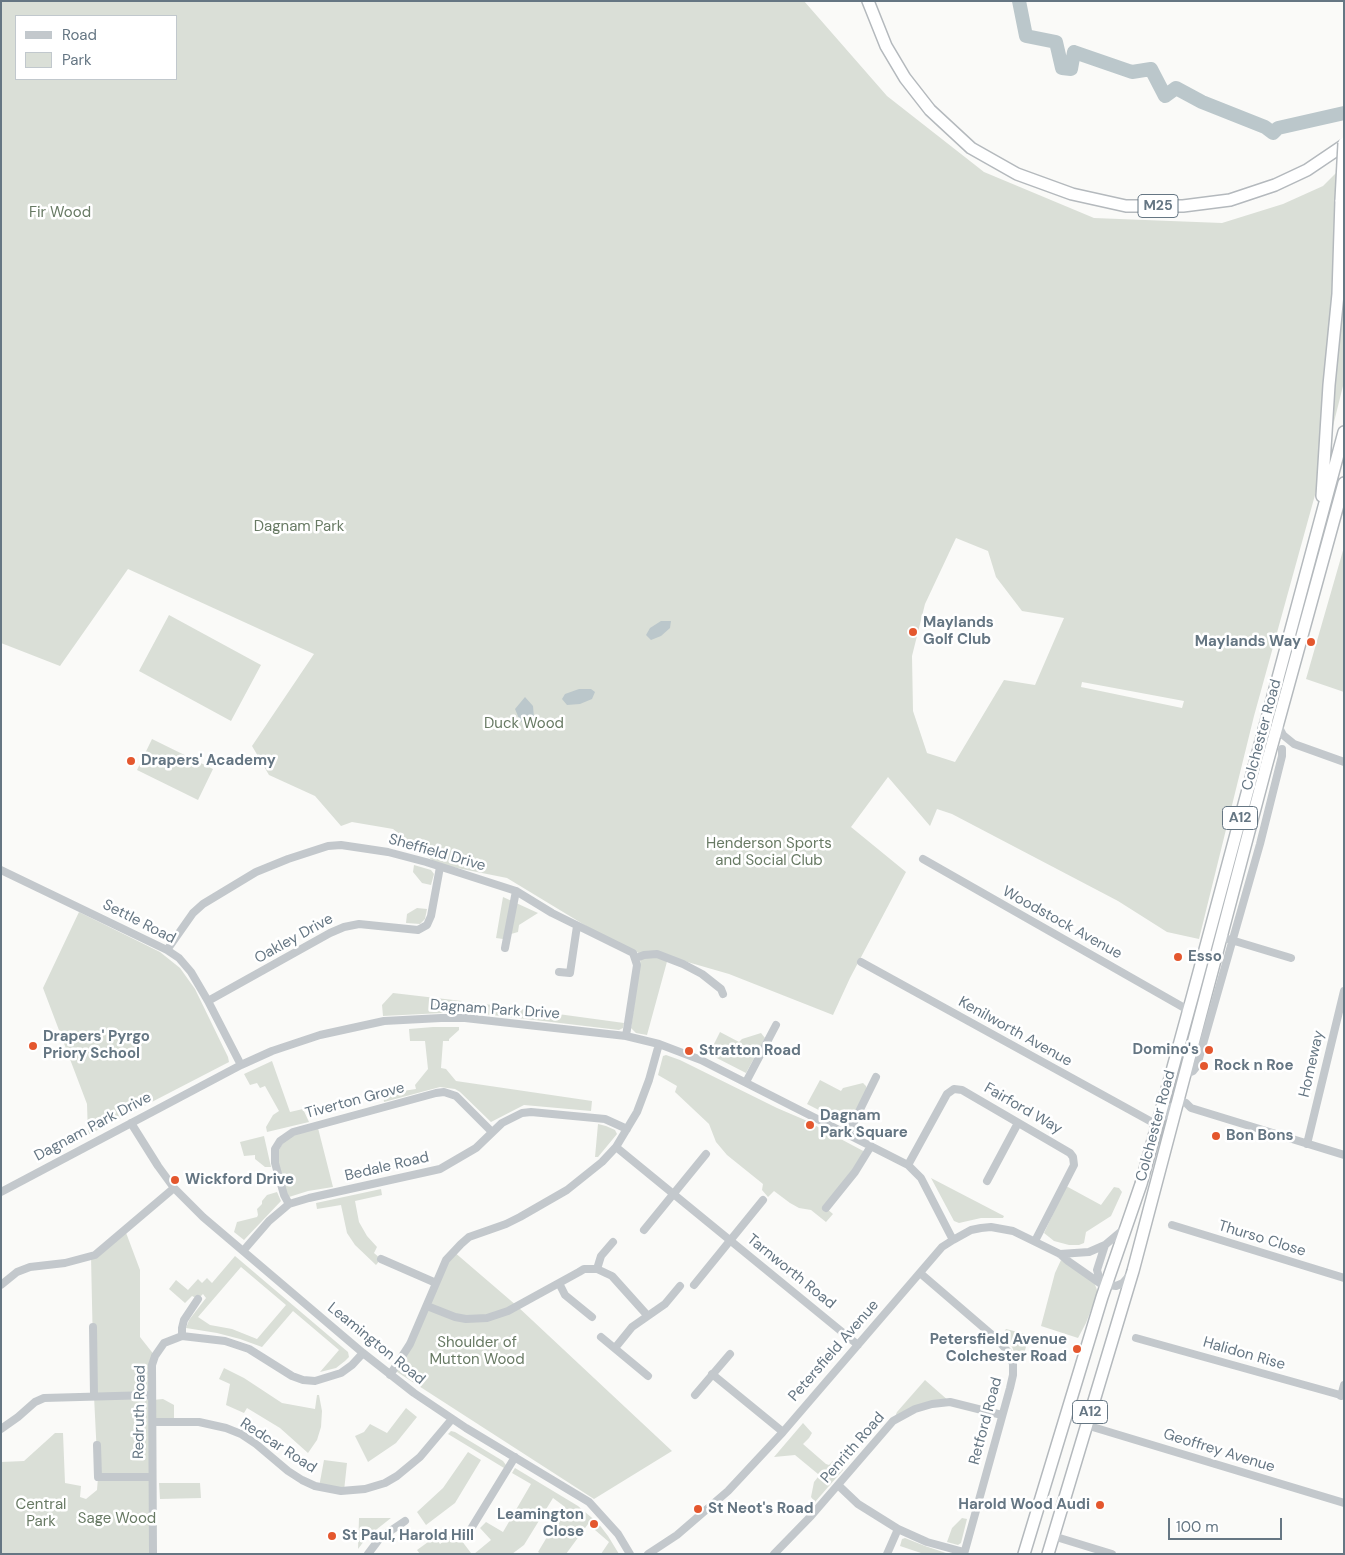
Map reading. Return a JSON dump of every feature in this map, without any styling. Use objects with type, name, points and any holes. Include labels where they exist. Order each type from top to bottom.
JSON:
[{"type":"highway","name":"M25","points":[[868,1],[886,46],[905,78],[930,110],[971,148],[1017,174],[1072,194],[1126,206],[1183,206],[1230,200],[1276,185],[1307,170],[1344,144]]},
{"type":"highway","name":"A12","points":[[1322,513],[1322,480],[1338,294],[1344,144]]},
{"type":"highway","name":"Colchester Road","points":[[1024,1554],[1104,1284],[1128,1226],[1344,432]]},
{"type":"highway","name":"Colchester Road","points":[[1048,1554],[1132,1271],[1177,1104],[1226,939],[1267,763],[1279,728],[1344,483]]},
{"type":"street","points":[[1279,728],[1294,744],[1344,762]]},
{"type":"street","name":"Colchester Road","points":[[1226,939],[1270,804],[1283,748],[1279,728]]},
{"type":"street","points":[[1267,763],[1283,748],[1294,744]]},
{"type":"street","name":"Sheffield Drive","points":[[168,950],[193,914],[203,904],[256,872],[328,846],[341,845],[388,852],[516,891],[577,926],[628,949],[636,958]]},
{"type":"street","name":"Woodstock Avenue","points":[[923,859],[1188,1010]]},
{"type":"street","name":"Oakley Drive","points":[[208,1001],[344,927],[359,924],[418,930],[422,928],[427,925],[431,916],[440,867]]},
{"type":"street","name":"Settle Road","points":[[1,870],[168,950],[179,958],[191,972],[208,1001],[241,1065]]},
{"type":"street","points":[[505,948],[516,891]]},
{"type":"street","points":[[559,972],[570,973],[577,926]]},
{"type":"street","points":[[1226,939],[1291,958]]},
{"type":"street","points":[[626,1036],[636,972],[636,958],[657,954],[676,961],[702,974],[722,989],[723,994]]},
{"type":"street","name":"Kenilworth Avenue","points":[[861,962],[1090,1089],[1157,1123]]},
{"type":"street","name":"Homeway","points":[[1307,1144],[1344,991]]},
{"type":"street","name":"Dagnam Park Drive","points":[[1,1192],[241,1065],[272,1051],[320,1035],[376,1023],[410,1019],[464,1018],[626,1036],[659,1044],[700,1060],[908,1166],[921,1178],[953,1240]]},
{"type":"street","points":[[746,1082],[776,1025]]},
{"type":"street","points":[[390,1375],[410,1344],[446,1260],[460,1244],[469,1237],[506,1224],[559,1195],[584,1178],[616,1147],[643,1096],[659,1044]]},
{"type":"street","points":[[848,1134],[876,1077]]},
{"type":"street","name":"Fairford Way","points":[[908,1166],[947,1094],[954,1089],[962,1090],[1070,1153],[1073,1160],[1072,1169],[1035,1241]]},
{"type":"street","name":"Tiverton Grove","points":[[289,1204],[284,1194],[275,1163],[275,1150],[280,1141],[293,1132],[444,1092],[456,1096],[492,1132]]},
{"type":"street","points":[[1157,1123],[1165,1115],[1167,1109],[1182,1102],[1190,1105],[1191,1108],[1344,1155]]},
{"type":"street","points":[[1174,1119],[1185,1110],[1191,1108]]},
{"type":"street","name":"Bedale Road","points":[[243,1251],[273,1217],[289,1204],[440,1169],[476,1148],[502,1123],[514,1116],[531,1112],[605,1119],[627,1129]]},
{"type":"street","name":"Leamington Road","points":[[131,1123],[147,1150],[174,1188],[203,1217],[390,1375],[452,1419],[589,1502],[618,1534],[630,1554]]},
{"type":"street","points":[[987,1181],[1018,1123]]},
{"type":"street","points":[[826,1208],[855,1172],[871,1146]]},
{"type":"street","name":"Tarnworth Road","points":[[616,1147],[858,1345]]},
{"type":"street","points":[[644,1230],[706,1154]]},
{"type":"street","points":[[1,1285],[17,1272],[30,1267],[65,1263],[95,1255],[174,1188]]},
{"type":"street","name":"Tarnworth Road","points":[[694,1284],[763,1200]]},
{"type":"street","name":"Thurso Close","points":[[1172,1225],[1344,1278]]},
{"type":"street","points":[[1060,1254],[1089,1252],[1104,1245],[1128,1226]]},
{"type":"street","name":"Petersfield Avenue","points":[[648,1554],[677,1535],[721,1497],[782,1432],[942,1247],[953,1240],[971,1230],[991,1227],[1013,1231],[1060,1254],[1104,1284]]},
{"type":"street","points":[[597,1269],[601,1256],[613,1242]]},
{"type":"street","points":[[1104,1245],[1097,1270],[1104,1284],[1116,1286],[1123,1283],[1132,1271]]},
{"type":"street","points":[[381,1259],[436,1283]]},
{"type":"street","points":[[427,1306],[455,1317],[466,1319],[488,1318],[508,1311],[584,1269],[597,1269],[612,1276],[647,1315]]},
{"type":"street","name":"Retford Road","points":[[920,1273],[998,1340],[1009,1353],[1013,1364],[1013,1375],[964,1553]]},
{"type":"street","points":[[559,1283],[565,1295],[592,1317]]},
{"type":"street","points":[[615,1348],[632,1327],[665,1304],[680,1286]]},
{"type":"street","points":[[198,1299],[184,1320],[182,1336],[225,1341],[249,1349],[280,1370],[303,1380],[315,1380],[340,1373],[352,1365],[363,1353]]},
{"type":"street","points":[[93,1327],[94,1396]]},
{"type":"street","name":"Redruth Road","points":[[153,1554],[152,1365],[154,1356],[164,1343],[182,1336]]},
{"type":"street","points":[[601,1337],[648,1376]]},
{"type":"street","name":"Halidon Rise","points":[[1136,1338],[1342,1396]]},
{"type":"street","points":[[694,1394],[730,1354]]},
{"type":"street","points":[[712,1374],[782,1432]]},
{"type":"street","points":[[1342,1396],[1344,1385]]},
{"type":"street","points":[[1,1429],[35,1402],[44,1398],[151,1395]]},
{"type":"street","name":"Penrith Road","points":[[774,1554],[811,1516],[890,1424],[915,1409],[932,1404],[950,1402],[1002,1415]]},
{"type":"street","name":"Redcar Road","points":[[153,1422],[199,1422],[226,1428],[241,1434],[256,1444],[288,1471],[302,1480],[315,1486],[341,1491],[365,1489],[397,1476],[420,1457],[452,1419]]},
{"type":"street","name":"Geoffrey Avenue","points":[[1086,1426],[1344,1503]]},
{"type":"street","points":[[97,1445],[98,1477],[152,1476]]},
{"type":"street","points":[[468,1532],[515,1457]]},
{"type":"street","points":[[838,1485],[858,1504],[898,1529],[927,1542],[964,1553]]},
{"type":"street","points":[[368,1554],[380,1538],[405,1520]]},
{"type":"street","points":[[887,1554],[898,1529]]},
{"type":"street","points":[[1053,1536],[1112,1554]]},
{"type":"green space","points":[[1,1],[804,1],[887,96],[984,172],[1094,218],[1222,223],[1283,204],[1323,186],[1344,165],[1344,382],[1323,466],[1254,716],[1199,939],[1167,932],[1118,901],[952,814],[937,809],[930,826],[888,777],[851,827],[906,872],[850,978],[833,1015],[729,974],[668,958],[647,1035],[636,1033],[631,1028],[641,956],[643,955],[606,938],[507,878],[437,864],[393,829],[352,822],[341,826],[315,796],[269,775],[252,746],[314,654],[128,569],[60,666],[1,643]],"holes":[[[956,538],[988,551],[996,577],[1022,611],[1064,618],[1035,685],[1004,680],[955,762],[927,753],[913,711],[912,656],[925,604]],[[1082,682],[1184,701],[1182,708],[1081,687]]]},
{"type":"green space","points":[[1344,547],[1344,692],[1306,679]]},
{"type":"green space","points":[[169,615],[261,665],[231,721],[139,671]]},
{"type":"green space","points":[[152,739],[213,769],[198,800],[137,770]]},
{"type":"green space","points":[[414,865],[431,870],[434,874],[431,885],[422,883],[413,872]]},
{"type":"green space","points":[[503,897],[538,913],[519,925],[518,932],[504,936],[503,939],[496,938]]},
{"type":"green space","points":[[417,908],[427,909],[425,919],[420,924],[406,923],[407,914]]},
{"type":"green space","points":[[79,912],[160,952],[180,968],[195,989],[229,1062],[88,1135],[87,1104],[43,988]]},
{"type":"green space","points":[[393,993],[462,1001],[462,1012],[383,1016],[382,1005]]},
{"type":"green space","points":[[470,1002],[624,1023],[623,1028],[619,1030],[467,1012]]},
{"type":"green space","points":[[459,1027],[459,1030],[449,1041],[443,1041],[441,1068],[446,1069],[456,1081],[592,1101],[591,1111],[524,1105],[491,1122],[460,1092],[455,1089],[440,1087],[384,1102],[383,1094],[416,1089],[415,1085],[428,1069],[425,1041],[410,1041],[409,1029]]},
{"type":"green space","points":[[720,1032],[739,1042],[742,1039],[761,1033],[765,1038],[746,1073],[709,1054]]},
{"type":"green space","points":[[666,1055],[805,1120],[867,1153],[826,1208],[833,1214],[826,1222],[811,1210],[799,1208],[774,1191],[768,1197],[762,1190],[763,1184],[727,1155],[716,1142],[709,1124],[675,1092],[677,1086],[658,1075],[663,1056]]},
{"type":"green space","points":[[272,1061],[290,1112],[303,1109],[309,1122],[267,1132],[266,1127],[273,1115],[279,1111],[265,1086],[260,1088],[257,1083],[250,1085],[244,1074]]},
{"type":"green space","points":[[820,1080],[841,1091],[843,1088],[863,1083],[866,1086],[867,1089],[848,1125],[807,1104]]},
{"type":"green space","points":[[598,1124],[615,1130],[617,1134],[598,1157],[595,1157]]},
{"type":"green space","points":[[318,1128],[333,1187],[308,1191],[289,1197],[286,1193],[278,1165],[278,1152],[283,1143],[294,1135]]},
{"type":"green space","points":[[264,1136],[271,1167],[265,1167],[255,1159],[255,1155],[244,1156],[240,1142]]},
{"type":"green space","points":[[931,1178],[1004,1216],[1003,1218],[981,1218],[959,1223],[954,1221]]},
{"type":"green space","points":[[1066,1186],[1101,1205],[1114,1187],[1119,1188],[1122,1192],[1111,1216],[1086,1232],[1084,1243],[1079,1245],[1069,1245],[1054,1241],[1044,1233]]},
{"type":"green space","points":[[381,1189],[382,1195],[355,1201],[359,1222],[367,1236],[377,1247],[374,1253],[381,1259],[376,1265],[355,1245],[347,1233],[341,1205],[317,1209],[316,1203]]},
{"type":"green space","points":[[277,1192],[281,1201],[244,1240],[234,1232],[237,1222],[257,1217],[257,1209],[262,1204],[262,1201],[267,1195]]},
{"type":"green space","name":"Central Park","points":[[125,1230],[140,1270],[140,1337],[155,1356],[152,1400],[163,1399],[174,1405],[174,1421],[153,1422],[153,1554],[1,1554],[1,1462],[24,1461],[55,1433],[63,1433],[65,1483],[81,1486],[80,1497],[86,1499],[97,1490],[91,1256]]},
{"type":"green space","name":"Shoulder of Mutton Wood","points":[[453,1251],[517,1306],[672,1451],[594,1499],[394,1370]]},
{"type":"green space","points":[[235,1256],[348,1352],[349,1357],[336,1368],[320,1372],[339,1350],[293,1311],[262,1347],[217,1333],[186,1328],[189,1320],[206,1298],[203,1294],[198,1299],[192,1296],[185,1303],[169,1289],[176,1280],[188,1290],[198,1279],[202,1283],[207,1278],[212,1283]],"holes":[[[241,1267],[286,1305],[257,1339],[232,1329],[210,1325],[198,1317]]]},
{"type":"green space","points":[[1061,1260],[1094,1282],[1097,1290],[1086,1323],[1078,1338],[1041,1326],[1055,1273]]},
{"type":"green space","points":[[1006,1329],[1029,1335],[1022,1362],[1018,1361],[1012,1347],[1002,1335]]},
{"type":"green space","points":[[224,1368],[244,1378],[282,1403],[315,1409],[317,1395],[319,1395],[322,1411],[321,1427],[317,1440],[308,1453],[280,1428],[247,1408],[244,1413],[226,1405],[230,1384],[219,1379]]},
{"type":"green space","points":[[925,1380],[950,1402],[932,1404],[893,1421],[897,1412]]},
{"type":"green space","points":[[406,1408],[417,1417],[396,1443],[368,1462],[355,1436],[364,1432],[370,1424],[387,1433]]},
{"type":"green space","points":[[803,1423],[812,1433],[803,1444],[826,1464],[829,1465],[833,1461],[843,1470],[815,1502],[811,1497],[818,1474],[795,1455],[774,1457]]},
{"type":"green space","points":[[451,1431],[503,1461],[506,1465],[504,1468],[448,1434]]},
{"type":"green space","points":[[468,1452],[481,1460],[455,1503],[426,1525],[417,1512],[443,1488]]},
{"type":"green space","points":[[324,1460],[347,1463],[344,1491],[319,1487]]},
{"type":"green space","points":[[515,1468],[578,1506],[598,1523],[619,1554],[601,1554],[609,1542],[588,1524],[566,1554],[541,1554],[538,1552],[565,1507],[553,1498],[524,1545],[512,1554],[474,1554],[491,1540],[480,1528],[486,1522],[503,1532],[531,1484],[512,1473]]},
{"type":"green space","points":[[159,1483],[200,1483],[201,1498],[160,1499]]},
{"type":"green space","points":[[359,1518],[391,1518],[367,1537],[358,1549]]},
{"type":"green space","points":[[962,1518],[967,1519],[961,1543],[958,1545],[947,1542],[952,1528]]},
{"type":"green space","points":[[455,1532],[470,1554],[420,1554],[417,1550],[435,1537],[440,1544]]},
{"type":"green space","points":[[905,1538],[949,1554],[924,1554],[900,1546],[902,1539]]},
{"type":"shaded area","points":[[661,621],[671,621],[670,628],[661,636],[651,640],[646,635],[650,628]]},
{"type":"shaded area","points":[[579,689],[591,689],[595,692],[592,699],[580,704],[567,705],[562,699],[565,694]]},
{"type":"shaded area","points":[[525,697],[533,706],[534,718],[527,725],[520,721],[515,709]]},
{"type":"waterway","points":[[1019,1],[1026,36],[1056,42],[1062,68],[1071,69],[1074,52],[1132,72],[1151,69],[1165,96],[1176,88],[1202,102],[1265,127],[1273,133],[1278,128],[1344,113]]},
{"type":"place","name":"Maylands Golf Club","points":[[913,632]]},
{"type":"place","name":"Maylands Way","points":[[1311,642]]},
{"type":"place","name":"Drapers' Academy","points":[[131,761]]},
{"type":"place","name":"Esso","points":[[1178,957]]},
{"type":"place","name":"Drapers' Pyrgo Priory School","points":[[33,1046]]},
{"type":"place","name":"Domino's","points":[[1209,1050]]},
{"type":"place","name":"Stratton Road","points":[[689,1051]]},
{"type":"place","name":"Rock n Roe","points":[[1204,1066]]},
{"type":"place","name":"Dagnam Park Square","points":[[810,1125]]},
{"type":"place","name":"Bon Bons","points":[[1216,1136]]},
{"type":"place","name":"Wickford Drive","points":[[175,1180]]},
{"type":"place","name":"Petersfield Avenue Colchester Road","points":[[1077,1349]]},
{"type":"place","name":"Harold Wood Audi","points":[[1100,1505]]},
{"type":"place","name":"St Neot's Road","points":[[698,1509]]},
{"type":"place","name":"Leamington Close","points":[[594,1524]]},
{"type":"place","name":"St Paul, Harold Hill","points":[[332,1536]]},
{"type":"park label","name":"Fir Wood","points":[[60,213]]},
{"type":"park label","name":"Dagnam Park","points":[[299,527]]},
{"type":"park label","name":"Duck Wood","points":[[524,724]]},
{"type":"park label","name":"Henderson Sports and Social Club","points":[[769,852]]},
{"type":"park label","name":"Sage Wood","points":[[117,1519]]}]
